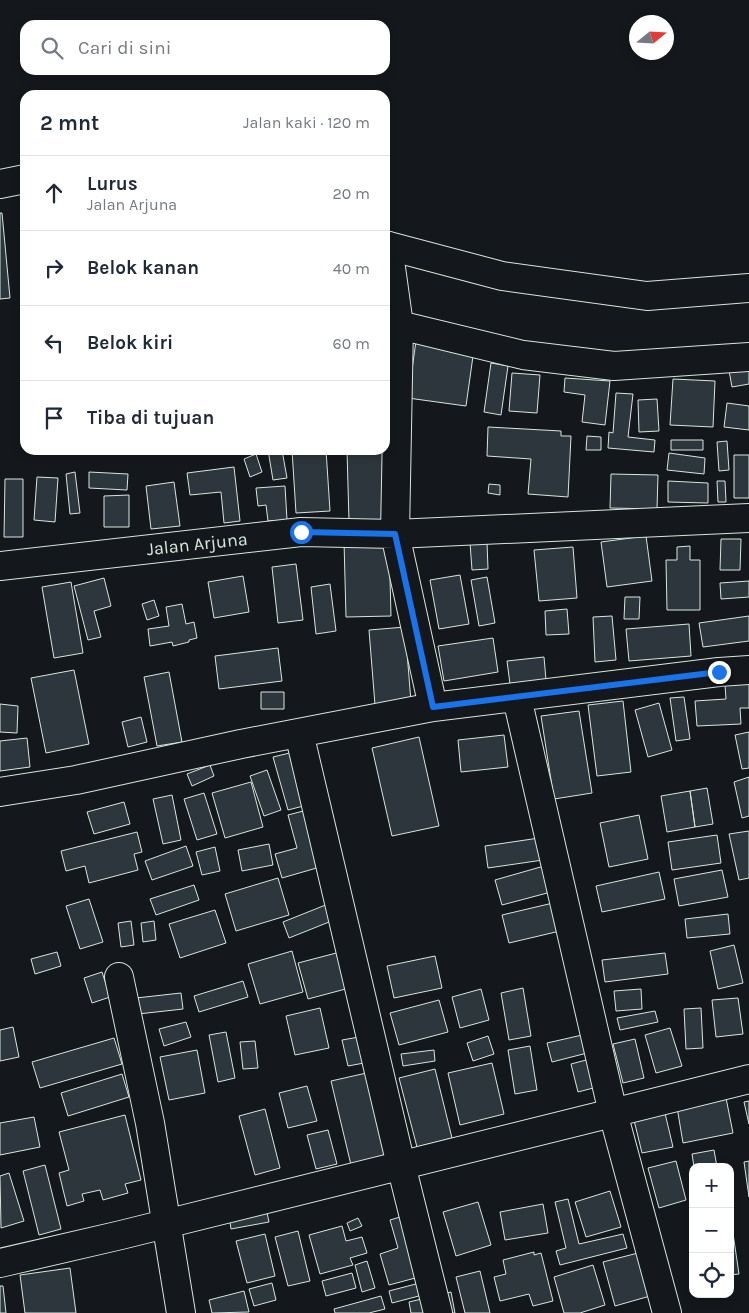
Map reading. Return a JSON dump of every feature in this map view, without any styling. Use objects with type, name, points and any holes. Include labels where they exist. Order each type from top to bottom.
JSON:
[{"type":"street","points":[[0,184],[20,180]]},
{"type":"street","points":[[390,246],[502,276],[647,296],[749,288]]},
{"type":"street","points":[[390,291],[395,534],[433,707]]},
{"type":"street","points":[[392,322],[523,355],[614,366],[749,356]]},
{"type":"street","name":"Jalan Arjuna","points":[[0,566],[301,532],[395,534],[749,518]]},
{"type":"street","points":[[0,792],[76,780],[433,707],[719,672],[749,670]]},
{"type":"street","points":[[517,698],[613,1113],[667,1313]]},
{"type":"street","points":[[299,733],[438,1313]]},
{"type":"street","points":[[119,977],[150,1123],[181,1313]]},
{"type":"street","points":[[0,1263],[749,1079]]},
{"type":"building","points":[[0,213],[2,213],[10,298],[0,299]]},
{"type":"building","points":[[416,341],[474,349],[466,406],[408,398]]},
{"type":"building","points":[[749,361],[749,384],[732,387],[728,365]]},
{"type":"building","points":[[491,363],[508,366],[501,415],[484,412]]},
{"type":"building","points":[[512,373],[540,375],[537,413],[509,411]]},
{"type":"building","points":[[565,378],[610,381],[605,425],[582,422],[585,395],[564,392]]},
{"type":"building","points":[[673,379],[715,381],[713,427],[670,425]]},
{"type":"building","points":[[616,393],[633,394],[628,437],[655,440],[654,452],[608,448],[609,432],[613,433]]},
{"type":"building","points":[[657,399],[659,431],[639,432],[638,400]]},
{"type":"building","points":[[727,403],[749,406],[749,430],[724,427]]},
{"type":"building","points":[[488,427],[561,431],[561,436],[571,436],[568,497],[528,494],[531,459],[487,456]]},
{"type":"building","points":[[587,436],[601,437],[601,450],[586,450]]},
{"type":"building","points":[[671,440],[703,440],[703,450],[671,450]]},
{"type":"building","points":[[727,441],[729,470],[719,471],[717,442]]},
{"type":"building","points":[[669,453],[705,458],[704,474],[667,470]]},
{"type":"building","points":[[256,455],[262,472],[250,477],[244,459]]},
{"type":"building","points":[[269,455],[283,455],[287,478],[273,480]]},
{"type":"building","points":[[292,455],[326,455],[330,511],[296,513]]},
{"type":"building","points":[[347,455],[386,455],[393,520],[349,521]]},
{"type":"building","points":[[734,455],[749,455],[749,498],[734,498]]},
{"type":"building","points":[[234,467],[240,521],[224,523],[221,492],[190,495],[187,473]]},
{"type":"building","points":[[75,472],[80,513],[70,514],[66,474]]},
{"type":"building","points":[[89,472],[128,474],[127,490],[89,488]]},
{"type":"building","points":[[611,474],[658,475],[657,509],[610,508]]},
{"type":"building","points":[[37,477],[58,478],[55,522],[34,520]]},
{"type":"building","points":[[5,479],[23,479],[23,537],[4,537]]},
{"type":"building","points":[[668,481],[708,483],[708,503],[668,502]]},
{"type":"building","points":[[717,481],[725,481],[726,502],[718,502]]},
{"type":"building","points":[[174,482],[180,526],[151,529],[146,486]]},
{"type":"building","points":[[489,484],[500,485],[500,495],[488,493]]},
{"type":"building","points":[[285,486],[287,520],[268,521],[266,505],[258,506],[256,488]]},
{"type":"building","points":[[129,495],[129,527],[104,527],[104,496]]},
{"type":"building","points":[[646,536],[652,581],[607,587],[601,542]]},
{"type":"building","points":[[721,539],[741,539],[740,570],[720,570]]},
{"type":"building","points":[[389,540],[391,616],[346,617],[344,541]]},
{"type":"building","points":[[487,542],[488,569],[472,570],[470,543]]},
{"type":"building","points":[[690,546],[690,560],[700,560],[700,610],[667,610],[666,560],[677,560],[677,547]]},
{"type":"building","points":[[573,547],[577,598],[539,601],[534,550]]},
{"type":"building","points":[[296,564],[303,620],[278,623],[272,567]]},
{"type":"building","points":[[460,575],[469,624],[439,629],[430,580]]},
{"type":"building","points":[[243,576],[249,612],[214,618],[208,582]]},
{"type":"building","points":[[487,577],[495,623],[479,626],[471,580]]},
{"type":"building","points":[[104,578],[111,606],[94,611],[101,637],[88,640],[74,586]]},
{"type":"building","points":[[749,581],[749,597],[721,599],[720,583]]},
{"type":"building","points":[[71,582],[83,653],[54,658],[42,587]]},
{"type":"building","points":[[330,584],[336,631],[316,634],[311,587]]},
{"type":"building","points":[[625,597],[640,597],[639,619],[624,619]]},
{"type":"building","points":[[154,600],[159,616],[147,620],[142,604]]},
{"type":"building","points":[[182,604],[186,624],[194,622],[197,638],[173,646],[172,642],[150,646],[148,629],[169,626],[166,607]]},
{"type":"building","points":[[567,609],[569,634],[546,635],[545,611]]},
{"type":"building","points":[[612,616],[616,660],[595,662],[593,617]]},
{"type":"building","points":[[749,616],[749,641],[703,647],[699,623]]},
{"type":"building","points":[[689,624],[691,656],[629,661],[626,629]]},
{"type":"building","points":[[405,627],[411,702],[375,705],[369,630]]},
{"type":"building","points":[[493,638],[498,672],[444,681],[438,646]]},
{"type":"building","points":[[278,648],[282,681],[219,689],[215,656]]},
{"type":"building","points":[[544,657],[546,680],[510,684],[507,661]]},
{"type":"building","points":[[74,670],[89,744],[46,753],[31,678]]},
{"type":"building","points":[[169,672],[182,742],[157,746],[144,677]]},
{"type":"building","points":[[749,684],[749,708],[740,708],[741,724],[697,726],[695,701],[726,699],[725,685]]},
{"type":"building","points":[[261,692],[284,692],[284,709],[261,709]]},
{"type":"building","points":[[684,697],[690,739],[676,741],[670,698]]},
{"type":"building","points":[[623,701],[631,772],[597,776],[588,705]]},
{"type":"building","points":[[659,703],[672,750],[648,757],[635,710]]},
{"type":"building","points":[[0,704],[18,706],[17,733],[0,732]]},
{"type":"building","points":[[579,711],[592,793],[554,799],[541,716]]},
{"type":"building","points":[[141,717],[147,742],[128,747],[122,722]]},
{"type":"building","points":[[749,732],[749,768],[742,769],[735,735]]},
{"type":"building","points":[[504,735],[508,767],[461,772],[458,740]]},
{"type":"building","points":[[419,737],[439,826],[392,836],[372,748]]},
{"type":"building","points":[[27,738],[30,767],[0,771],[0,741]]},
{"type":"building","points":[[298,751],[311,804],[288,810],[273,757]]},
{"type":"building","points":[[210,765],[214,776],[192,786],[187,774]]},
{"type":"building","points":[[267,770],[281,810],[264,816],[250,776]]},
{"type":"building","points":[[749,777],[749,816],[742,818],[734,782]]},
{"type":"building","points":[[251,782],[263,827],[225,838],[212,793]]},
{"type":"building","points":[[707,788],[713,824],[695,827],[690,791]]},
{"type":"building","points":[[690,791],[695,827],[667,832],[661,796]]},
{"type":"building","points":[[204,793],[217,834],[197,840],[184,799]]},
{"type":"building","points":[[172,795],[181,840],[163,844],[153,799]]},
{"type":"building","points":[[124,802],[130,824],[94,834],[87,812]]},
{"type":"building","points":[[307,810],[327,865],[282,878],[275,854],[297,848],[288,815]]},
{"type":"building","points":[[639,815],[648,859],[609,867],[600,823]]},
{"type":"building","points":[[749,831],[749,878],[739,880],[729,834]]},
{"type":"building","points":[[137,832],[142,852],[134,854],[138,870],[89,883],[85,866],[66,871],[61,851]]},
{"type":"building","points":[[717,835],[721,863],[672,870],[668,842]]},
{"type":"building","points":[[539,838],[543,860],[488,868],[485,846]]},
{"type":"building","points":[[269,844],[273,865],[242,871],[238,850]]},
{"type":"building","points":[[186,846],[193,866],[152,880],[145,861]]},
{"type":"building","points":[[215,847],[220,871],[202,875],[196,852]]},
{"type":"building","points":[[544,866],[551,892],[502,905],[495,880]]},
{"type":"building","points":[[722,870],[728,897],[679,906],[674,879]]},
{"type":"building","points":[[659,872],[665,899],[602,912],[596,886]]},
{"type":"building","points":[[278,878],[289,915],[236,931],[225,894]]},
{"type":"building","points":[[194,885],[199,900],[156,915],[150,899]]},
{"type":"building","points":[[89,899],[103,942],[80,949],[66,906]]},
{"type":"building","points":[[553,903],[560,931],[509,943],[502,915]]},
{"type":"building","points":[[328,904],[334,920],[289,938],[283,922]]},
{"type":"building","points":[[215,910],[226,943],[180,958],[169,924]]},
{"type":"building","points":[[728,914],[730,934],[687,938],[685,919]]},
{"type":"building","points":[[131,921],[134,945],[121,947],[118,923]]},
{"type":"building","points":[[154,921],[156,940],[143,942],[141,923]]},
{"type":"building","points":[[734,945],[743,983],[718,989],[710,951]]},
{"type":"building","points":[[292,951],[303,992],[260,1004],[248,964]]},
{"type":"building","points":[[344,951],[353,987],[308,999],[298,963]]},
{"type":"building","points":[[57,952],[61,966],[35,974],[31,959]]},
{"type":"building","points":[[665,953],[668,974],[605,982],[602,960]]},
{"type":"building","points":[[435,956],[442,988],[394,998],[387,966]]},
{"type":"building","points":[[102,972],[110,997],[92,1003],[84,978]]},
{"type":"building","points":[[243,981],[248,997],[199,1012],[194,996]]},
{"type":"building","points":[[523,988],[531,1036],[509,1040],[501,993]]},
{"type":"building","points":[[481,989],[489,1020],[460,1028],[452,997]]},
{"type":"building","points":[[641,989],[642,1009],[616,1011],[614,991]]},
{"type":"building","points":[[181,993],[183,1009],[138,1014],[136,998]]},
{"type":"building","points":[[738,998],[743,1034],[716,1037],[712,1000]]},
{"type":"building","points":[[439,1000],[448,1032],[399,1045],[390,1013]]},
{"type":"building","points":[[320,1008],[329,1048],[295,1055],[286,1016]]},
{"type":"building","points":[[701,1008],[703,1048],[686,1049],[684,1009]]},
{"type":"building","points":[[655,1011],[658,1022],[620,1030],[617,1018]]},
{"type":"building","points":[[186,1022],[191,1037],[164,1046],[159,1029]]},
{"type":"building","points":[[13,1027],[19,1057],[0,1061],[0,1030]]},
{"type":"building","points":[[670,1028],[682,1066],[656,1073],[645,1035]]},
{"type":"building","points":[[226,1032],[235,1078],[218,1082],[209,1035]]},
{"type":"building","points":[[591,1033],[595,1051],[552,1062],[547,1043]]},
{"type":"building","points":[[488,1036],[494,1054],[473,1061],[467,1043]]},
{"type":"building","points":[[359,1037],[364,1063],[348,1066],[342,1040]]},
{"type":"building","points":[[114,1038],[122,1064],[40,1088],[32,1062]]},
{"type":"building","points":[[635,1039],[644,1078],[623,1083],[613,1044]]},
{"type":"building","points":[[255,1041],[258,1068],[243,1069],[240,1042]]},
{"type":"building","points":[[530,1046],[537,1090],[515,1094],[508,1050]]},
{"type":"building","points":[[197,1050],[205,1093],[169,1100],[160,1057]]},
{"type":"building","points":[[434,1050],[435,1061],[403,1066],[401,1054]]},
{"type":"building","points":[[590,1059],[597,1087],[578,1092],[571,1064]]},
{"type":"building","points":[[492,1063],[504,1114],[460,1125],[448,1073]]},
{"type":"building","points":[[435,1069],[452,1138],[417,1147],[399,1078]]},
{"type":"building","points":[[371,1072],[391,1156],[351,1165],[331,1081]]},
{"type":"building","points":[[122,1074],[129,1097],[68,1116],[61,1093]]},
{"type":"building","points":[[307,1086],[317,1121],[288,1128],[279,1093]]},
{"type":"building","points":[[726,1098],[733,1133],[683,1143],[677,1107]]},
{"type":"building","points":[[749,1101],[749,1124],[744,1102]]},
{"type":"building","points":[[265,1109],[280,1168],[255,1175],[239,1116]]},
{"type":"building","points":[[664,1109],[673,1147],[642,1153],[633,1116]]},
{"type":"building","points":[[125,1115],[141,1180],[125,1184],[128,1193],[103,1200],[100,1190],[82,1194],[84,1201],[67,1206],[59,1173],[69,1170],[59,1132]]},
{"type":"building","points":[[34,1117],[40,1147],[0,1155],[0,1123]]},
{"type":"building","points":[[328,1130],[337,1164],[316,1169],[307,1135]]},
{"type":"building","points":[[714,1150],[716,1163],[693,1163],[692,1154]]},
{"type":"building","points":[[676,1161],[686,1200],[659,1208],[648,1168]]},
{"type":"building","points":[[749,1161],[749,1197],[744,1162]]},
{"type":"building","points":[[45,1165],[61,1229],[39,1235],[23,1171]]},
{"type":"building","points":[[9,1173],[24,1221],[1,1228],[0,1176]]},
{"type":"building","points":[[610,1191],[621,1227],[586,1237],[575,1202]]},
{"type":"building","points":[[568,1199],[579,1244],[623,1234],[627,1248],[560,1265],[556,1251],[566,1248],[555,1202]]},
{"type":"building","points":[[478,1202],[491,1245],[456,1256],[443,1212]]},
{"type":"building","points":[[543,1204],[548,1233],[505,1240],[500,1212]]},
{"type":"building","points":[[266,1208],[269,1222],[231,1229],[229,1215]]},
{"type":"building","points":[[420,1211],[438,1272],[389,1285],[380,1254],[398,1248],[390,1220]]},
{"type":"building","points":[[358,1218],[362,1226],[350,1231],[347,1223]]},
{"type":"building","points":[[342,1226],[346,1241],[362,1237],[367,1253],[350,1258],[353,1265],[320,1274],[309,1235]]},
{"type":"building","points":[[298,1231],[310,1281],[288,1286],[275,1237]]},
{"type":"building","points":[[265,1234],[275,1276],[247,1283],[236,1241]]},
{"type":"building","points":[[734,1240],[739,1274],[734,1275]]},
{"type":"building","points":[[534,1252],[534,1255],[541,1253],[553,1301],[533,1306],[529,1294],[500,1301],[494,1277],[506,1274],[503,1260]]},
{"type":"building","points":[[638,1253],[650,1296],[615,1306],[603,1262]]},
{"type":"building","points":[[367,1261],[375,1288],[362,1292],[355,1265]]},
{"type":"building","points":[[593,1265],[605,1305],[580,1313],[564,1313],[554,1277]]},
{"type":"building","points":[[70,1268],[76,1313],[25,1313],[20,1275]]},
{"type":"building","points":[[480,1271],[490,1313],[465,1313],[456,1277]]},
{"type":"building","points":[[352,1273],[356,1288],[326,1296],[322,1281]]},
{"type":"building","points":[[435,1279],[438,1291],[392,1303],[389,1291]]},
{"type":"building","points":[[272,1283],[276,1300],[254,1306],[249,1289]]},
{"type":"building","points":[[0,1286],[3,1286],[6,1313],[0,1313]]},
{"type":"building","points":[[244,1291],[249,1312],[212,1313],[209,1300]]},
{"type":"building","points":[[451,1292],[455,1313],[411,1313],[409,1302]]},
{"type":"building","points":[[381,1296],[385,1309],[369,1313],[335,1313],[334,1309]]},
{"type":"route","points":[[301,532],[395,534],[433,707],[719,672]]}]
